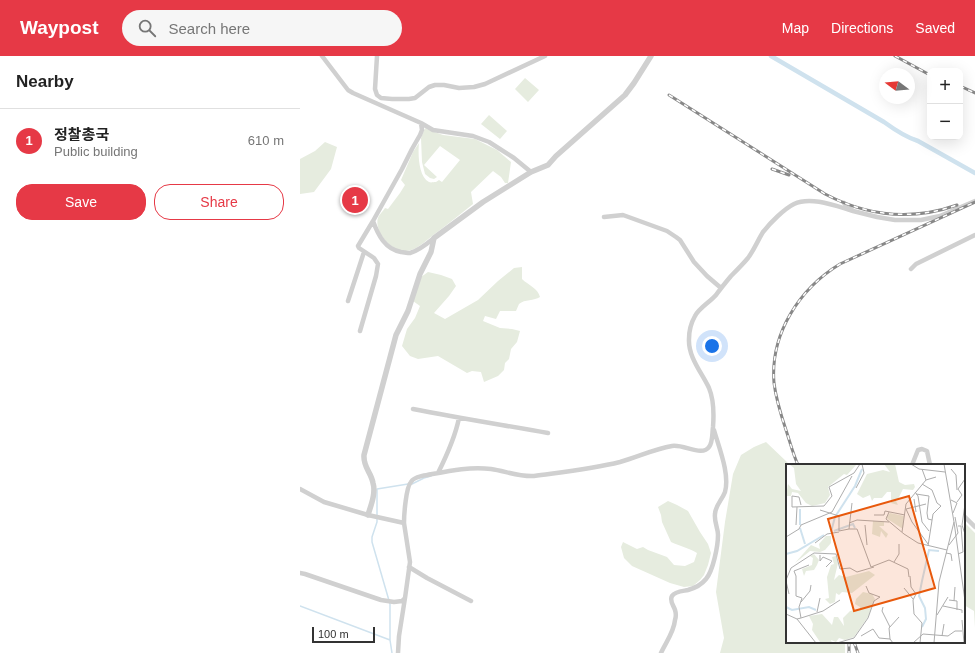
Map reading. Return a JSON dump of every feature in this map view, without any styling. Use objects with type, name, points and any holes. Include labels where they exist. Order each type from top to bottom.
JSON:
[{"type":"street","points":[[322,56],[348,90],[352,93],[421,123],[433,130],[474,136],[489,142],[514,158],[531,172]]},
{"type":"street","points":[[377,56],[375,89],[377,95],[381,98],[409,99],[414,98],[429,87],[444,85],[459,88],[474,87],[485,84],[545,56]]},
{"type":"street","points":[[373,221],[377,233],[382,240],[386,245],[396,251],[410,253],[419,248],[483,202],[531,172],[548,165],[556,156],[625,95],[651,56]]},
{"type":"street","points":[[360,331],[378,264],[374,258],[358,246],[420,135],[422,130],[421,123]]},
{"type":"street","points":[[398,653],[399,636],[410,567],[410,554],[404,523],[407,491],[409,484],[415,478],[438,473],[482,468],[527,477],[605,466],[671,446],[680,446],[698,451],[704,451],[712,442],[713,403],[710,390],[692,356],[689,347],[689,331],[692,322],[696,314],[709,302],[747,260],[763,232],[784,211],[793,204],[815,201],[876,217],[895,220],[921,220],[940,216],[975,200]]},
{"type":"street","points":[[844,203],[853,211]]},
{"type":"street","points":[[604,216],[623,214],[666,231],[676,237],[680,240],[694,262],[721,288]]},
{"type":"street","points":[[911,269],[916,264],[975,235]]},
{"type":"street","points":[[368,515],[374,492],[373,482],[364,461],[364,455],[396,336],[408,311],[420,274],[431,252],[434,238]]},
{"type":"street","points":[[348,301],[364,252]]},
{"type":"street","points":[[413,409],[548,433]]},
{"type":"street","points":[[438,473],[452,445],[460,418]]},
{"type":"street","points":[[661,653],[673,629],[675,619],[675,611],[671,600],[672,596],[681,591],[698,586],[705,581],[709,575],[715,554],[718,534],[715,521],[715,512],[725,491],[726,482],[724,460],[713,427]]},
{"type":"street","points":[[912,464],[918,450],[922,449],[927,451],[930,464]]},
{"type":"street","points":[[300,489],[324,502],[368,515],[404,523]]},
{"type":"street","points":[[965,517],[975,527]]},
{"type":"street","points":[[410,567],[427,578],[471,601]]},
{"type":"street","points":[[300,573],[389,602],[402,601],[405,598]]},
{"type":"shaded area","points":[[525,78],[539,90],[528,102],[515,89]]},
{"type":"shaded area","points":[[489,115],[507,131],[500,139],[481,124]]},
{"type":"shaded area","points":[[425,128],[443,135],[475,139],[497,150],[511,162],[508,183],[505,183],[501,177],[493,171],[471,192],[473,204],[421,245],[411,250],[402,251],[394,248],[384,239],[379,230],[377,220],[385,208],[388,209],[405,185],[401,180],[413,152],[419,143],[421,170],[425,179],[429,182],[436,182],[439,180],[442,182],[460,160],[440,146],[424,165],[437,177],[434,179],[430,178],[425,174],[422,162],[421,138]]},
{"type":"shaded area","points":[[325,142],[337,147],[331,169],[314,192],[300,194],[300,159],[315,151]]},
{"type":"shaded area","points":[[522,267],[522,279],[535,289],[540,297],[521,302],[516,311],[500,311],[496,319],[485,316],[483,321],[500,328],[520,331],[517,342],[511,349],[509,359],[505,363],[504,370],[498,376],[484,382],[481,372],[472,371],[467,373],[438,356],[418,359],[410,356],[402,346],[407,329],[415,318],[420,306],[413,301],[421,277],[428,272],[452,279],[456,286],[434,313],[445,319],[478,300],[514,268]]},
{"type":"shaded area","points":[[766,442],[788,464],[786,464],[786,643],[845,643],[845,653],[720,653],[724,638],[716,592],[725,522],[733,474],[741,455]]},
{"type":"shaded area","points":[[668,501],[688,511],[708,544],[711,553],[704,575],[693,586],[684,587],[670,583],[632,566],[624,558],[621,547],[623,542],[637,549],[643,547],[667,557],[674,565],[685,566],[694,562],[697,553],[671,542],[662,522],[658,507]]},
{"type":"shaded area","points":[[965,523],[975,533],[975,628],[974,611],[965,606]]},
{"type":"waterway","points":[[771,56],[884,122],[900,133],[918,141],[975,173]]},
{"type":"waterway","points":[[412,484],[431,476]]},
{"type":"waterway","points":[[390,640],[390,604],[372,542],[372,537],[377,522],[377,489],[408,484]]},
{"type":"waterway","points":[[300,606],[390,640],[392,653]]},
{"type":"railway","points":[[895,56],[927,73]]},
{"type":"railway","points":[[963,87],[975,93]]},
{"type":"railway","points":[[669,95],[825,194],[841,201],[857,207],[890,214],[923,213],[957,205]]},
{"type":"railway","points":[[772,169],[789,175]]},
{"type":"railway","points":[[798,464],[782,419],[774,383],[774,365],[777,347],[782,330],[790,314],[812,286],[825,274],[840,264],[975,202]]},
{"type":"railway","points":[[849,643],[849,653]]},
{"type":"railway","points":[[854,643],[858,653]]},
{"type":"place","name":"정찰총국","points":[[355,200]]}]
